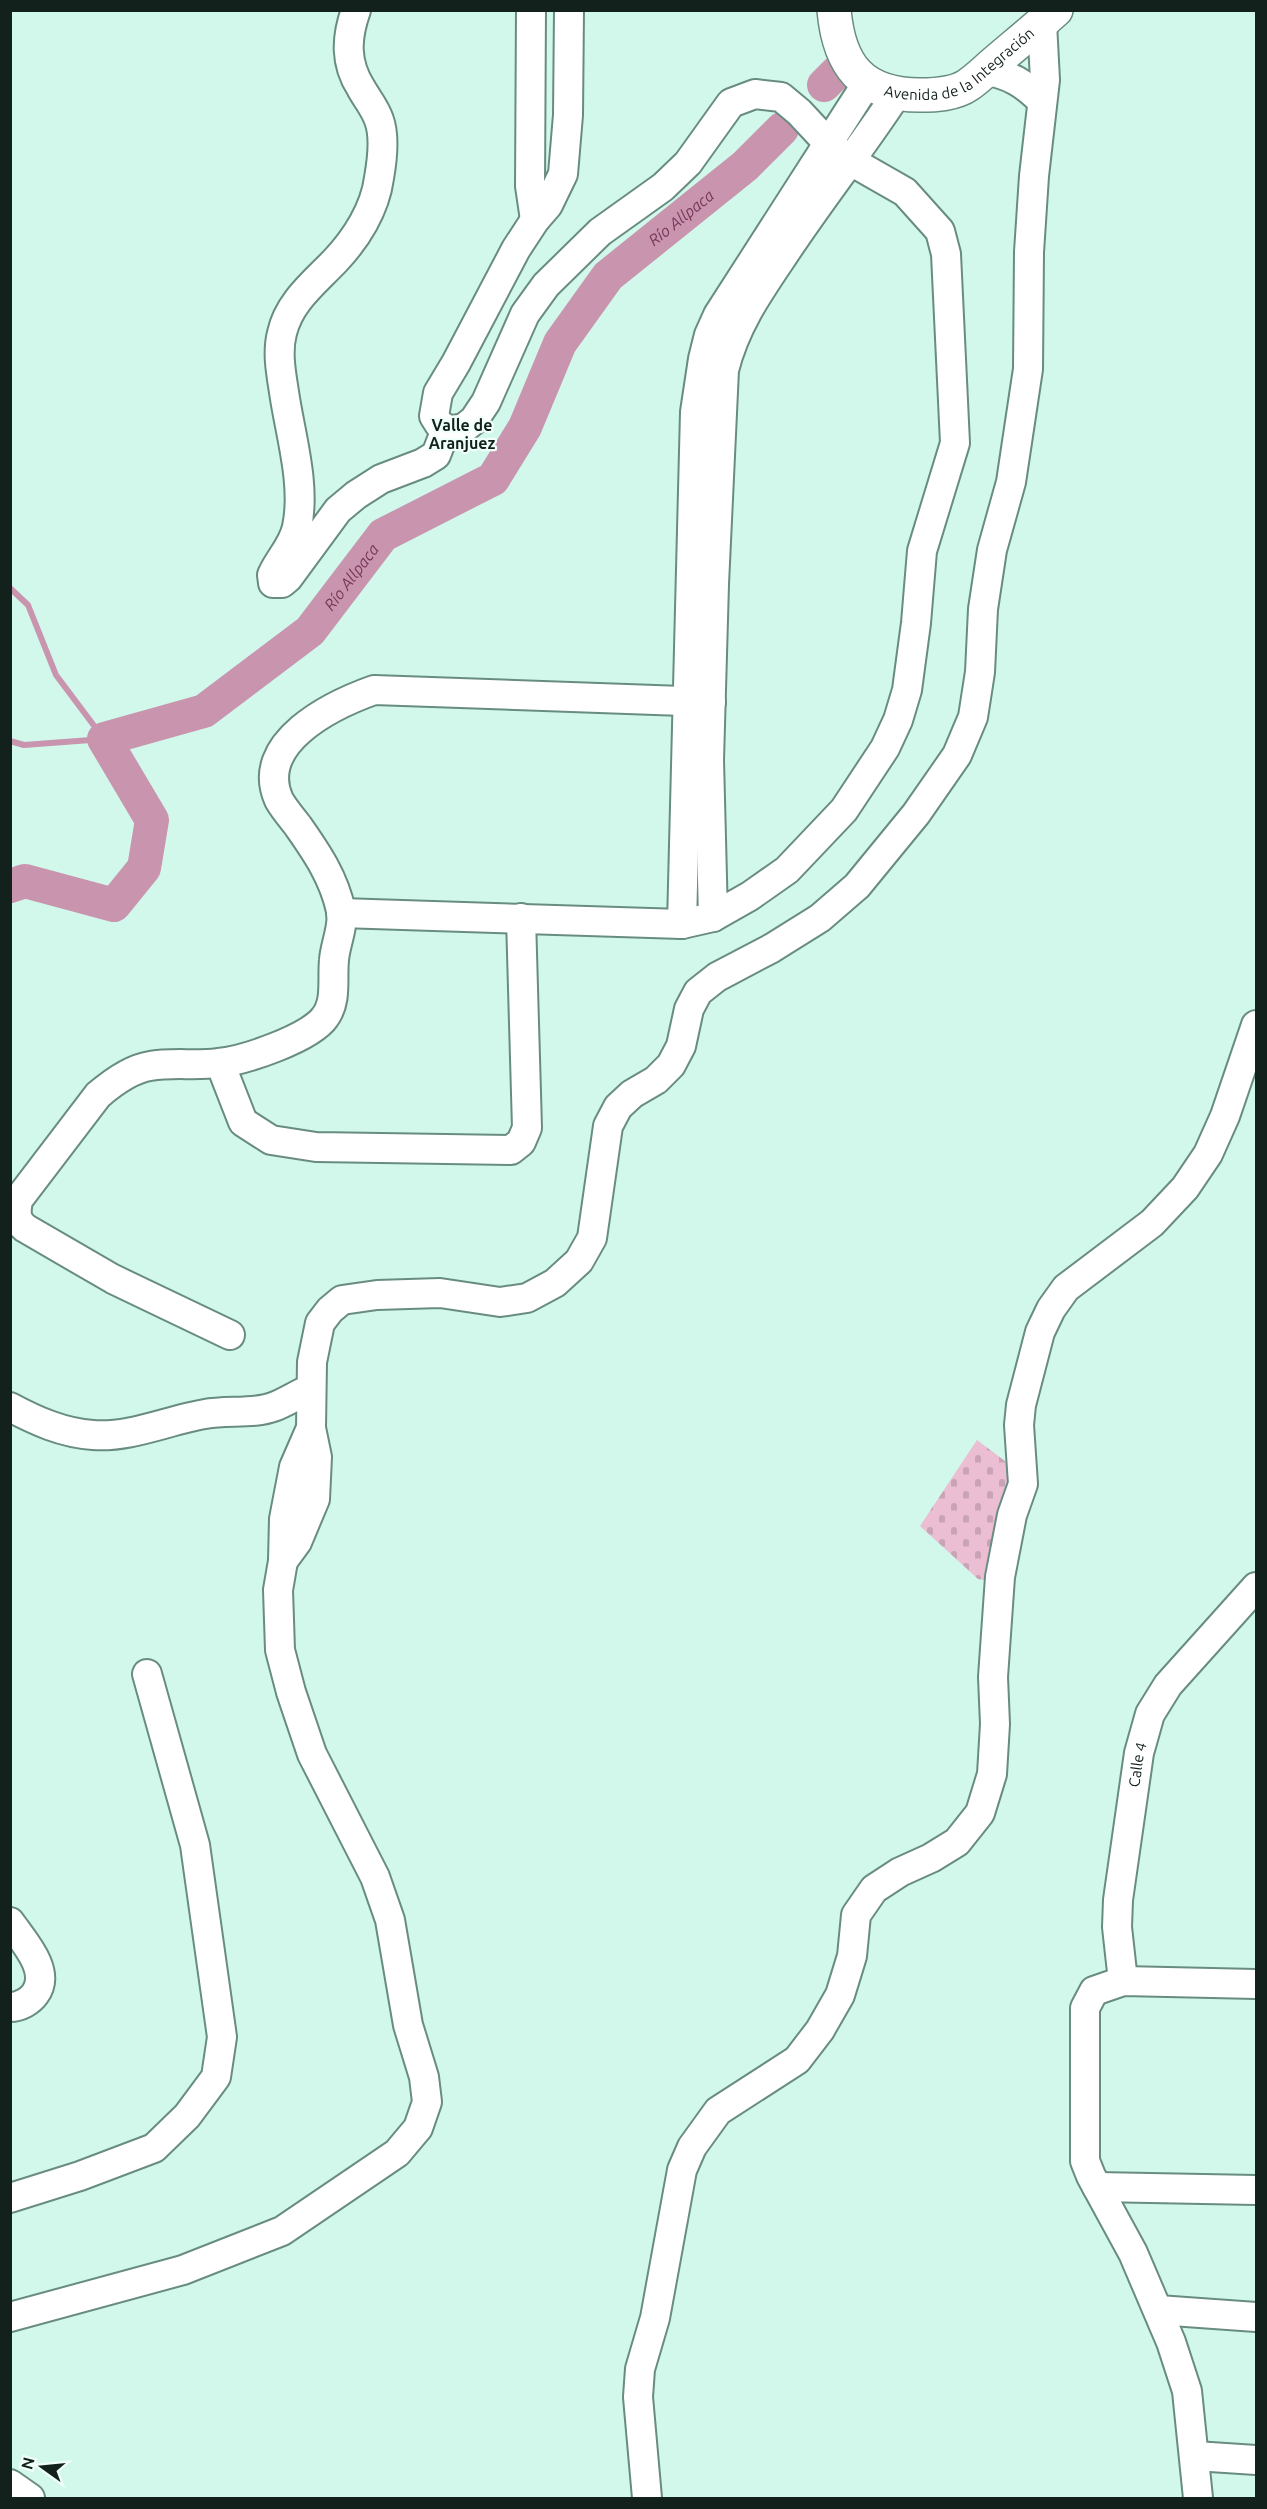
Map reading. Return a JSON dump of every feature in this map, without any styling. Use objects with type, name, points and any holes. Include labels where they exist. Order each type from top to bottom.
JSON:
[{"type":"main road","name":"Avenida de la Integración","points":[[834,10],[835,29],[844,55],[855,73],[867,83],[897,95],[950,93],[968,86],[1049,17]]},
{"type":"street","points":[[356,10],[349,29],[348,49],[351,69],[380,122],[382,149],[379,179],[373,203],[360,229],[337,259],[304,291],[287,316],[281,334],[282,379],[296,464],[298,513],[293,539],[272,575],[273,583],[282,583],[288,578],[338,510],[356,495],[381,479],[423,463],[436,455],[446,429]]},
{"type":"street","points":[[531,10],[530,186],[535,220]]},
{"type":"street","points":[[341,913],[682,924],[713,917],[750,896],[787,870],[844,810],[885,748],[898,720],[907,690],[922,551],[955,443],[946,254],[940,231],[905,192],[849,160],[827,142],[800,112],[781,97],[755,94],[731,103],[688,163],[663,187],[600,232],[546,285],[525,314],[486,402],[474,420],[464,428],[454,430],[446,429],[434,416],[438,393],[516,249],[548,205],[563,174],[568,115],[569,10]]},
{"type":"street","points":[[10,2317],[183,2270],[282,2231],[397,2153],[418,2128],[427,2102],[424,2077],[408,2025],[390,1920],[375,1877],[312,1754],[291,1692],[280,1650],[278,1590],[283,1561],[284,1519],[294,1467],[311,1428],[310,1389],[314,1342],[320,1323],[342,1300],[359,1296],[440,1293],[500,1302],[527,1298],[555,1283],[579,1260],[592,1238],[608,1126],[618,1107],[632,1094],[656,1080],[671,1065],[681,1046],[689,1010],[698,992],[717,976],[772,948],[820,918],[857,886],[916,814],[957,755],[972,717],[980,672],[983,609],[992,550],[1011,482],[1028,369],[1029,252],[1049,17]]},
{"type":"street","points":[[985,70],[1010,76],[1026,86],[1042,101]]},
{"type":"street","points":[[713,917],[709,760],[699,701],[695,412],[702,359],[709,335],[724,305],[867,83]]},
{"type":"street","points":[[682,924],[724,370],[731,344],[744,315],[849,160],[897,95]]},
{"type":"street","points":[[230,1335],[113,1279],[25,1228],[18,1222],[16,1212],[18,1200],[98,1095],[114,1082],[148,1066],[220,1063],[298,1038],[322,1022],[333,1005],[334,959],[341,913],[326,865],[279,800],[275,780],[276,762],[286,744],[322,713],[342,701],[374,690],[699,701]]},
{"type":"street","points":[[220,1063],[243,1122],[271,1140],[316,1147],[511,1150],[521,1142],[527,1128],[521,918]]},
{"type":"street","points":[[647,2499],[638,2397],[640,2368],[655,2318],[682,2170],[692,2147],[718,2111],[797,2060],[820,2030],[840,1995],[852,1956],[856,1915],[874,1889],[900,1872],[931,1858],[957,1842],[980,1813],[992,1774],[995,1724],[993,1677],[1000,1577],[1012,1515],[1023,1484],[1019,1425],[1021,1405],[1040,1332],[1051,1309],[1066,1288],[1152,1222],[1185,1188],[1208,1154],[1225,1116],[1257,1025]]},
{"type":"street","points":[[10,1407],[47,1425],[94,1436],[128,1432],[206,1414],[265,1409],[274,1407],[310,1389]]},
{"type":"street","name":"Calle 4","points":[[1123,1981],[1117,1927],[1118,1900],[1139,1753],[1150,1714],[1168,1685],[1257,1587]]},
{"type":"street","points":[[10,2198],[80,2176],[154,2148],[187,2116],[216,2078],[222,2037],[195,1845],[147,1674]]},
{"type":"street","points":[[10,1922],[37,1962],[41,1976],[39,1989],[31,1999],[16,2007],[10,2007]]},
{"type":"street","points":[[1198,2499],[1187,2391],[1171,2342],[1133,2253],[1085,2161],[1085,2008],[1094,1991],[1123,1981],[1257,1984]]},
{"type":"street","points":[[1097,2187],[1257,2190]]},
{"type":"street","points":[[1158,2310],[1257,2317]]},
{"type":"street","points":[[1195,2456],[1257,2460]]},
{"type":"street","points":[[10,2484],[30,2499]]},
{"type":"green space","points":[[977,1440],[1017,1470],[989,1581],[978,1579],[920,1526]]},
{"type":"waterway","name":"Río Allpaca","points":[[824,85],[837,72]]},
{"type":"waterway","name":"Río Allpaca","points":[[10,886],[25,881],[114,905],[144,868],[152,820],[104,739],[204,711],[310,631],[383,535],[493,479],[525,427],[560,343],[608,276],[745,166],[782,129]]},
{"type":"waterway","points":[[10,588],[28,605],[56,675],[104,739]]},
{"type":"waterway","points":[[10,741],[24,745],[104,739]]},
{"type":"district","name":"Valle de Aranjuez","points":[[462,434]]}]
